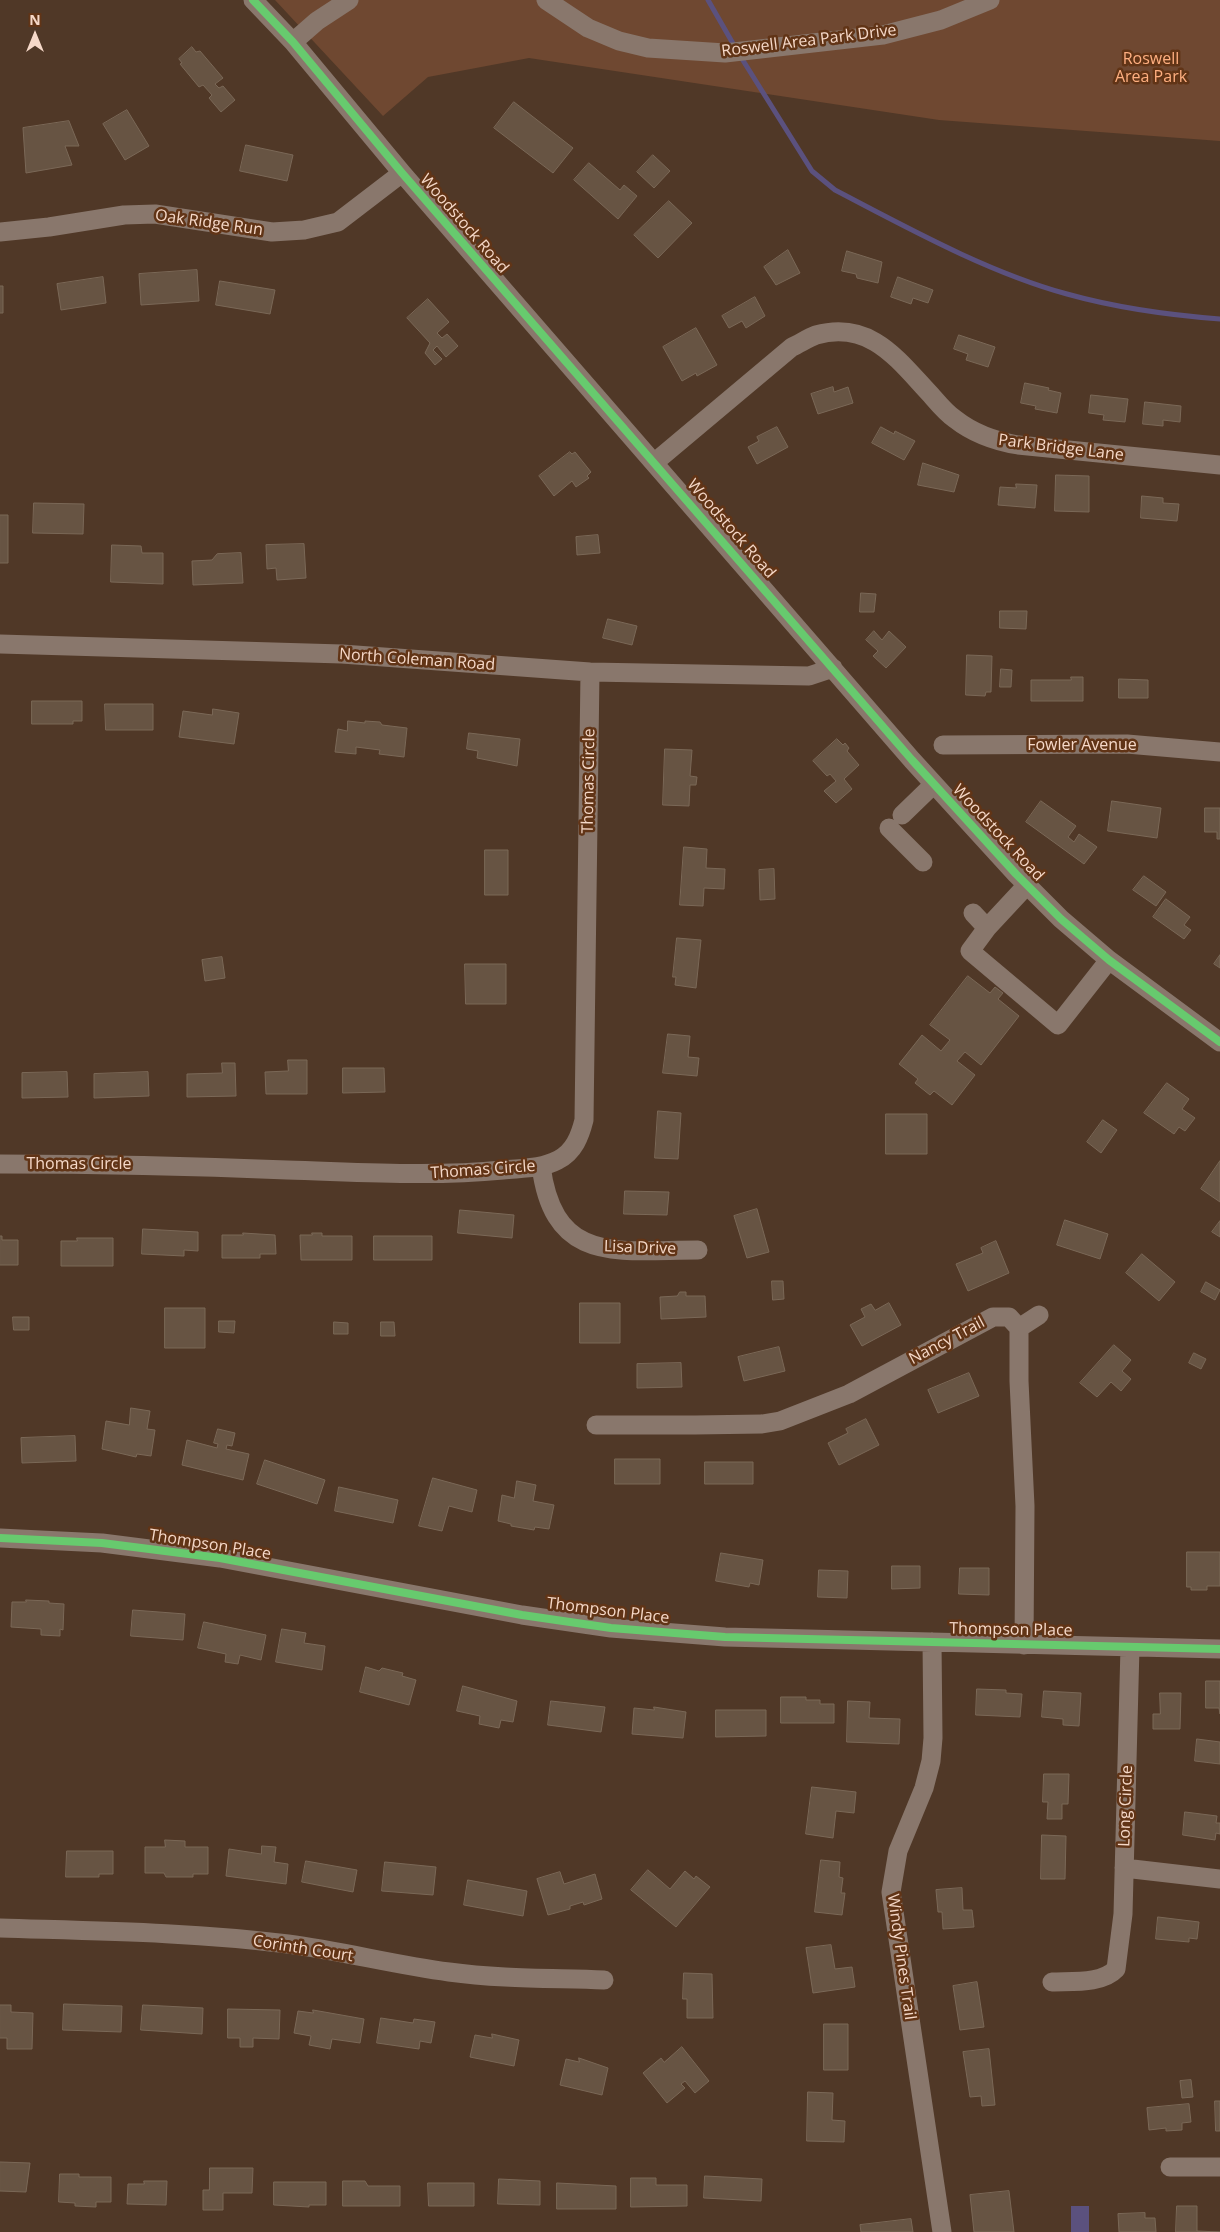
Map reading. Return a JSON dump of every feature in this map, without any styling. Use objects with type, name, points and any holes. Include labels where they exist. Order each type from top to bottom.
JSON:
[{"type":"street","name":"Woodstock Road","points":[[253,0],[293,42],[402,173],[934,784],[1027,885],[1061,919],[1109,960],[1220,1042]]},
{"type":"street","points":[[293,42],[318,21],[349,0]]},
{"type":"street","name":"Roswell Area Park Drive","points":[[546,0],[588,28],[618,41],[648,48],[683,52],[725,53],[883,34],[941,20],[990,0]]},
{"type":"street","name":"Oak Ridge Run","points":[[0,232],[49,227],[124,215],[155,214],[272,232],[304,230],[338,222],[402,173]]},
{"type":"street","name":"Park Bridge Lane","points":[[655,462],[792,347],[816,336],[846,332],[868,338],[886,348],[953,418],[975,433],[998,442],[1220,465]]},
{"type":"street","name":"North Coleman Road","points":[[0,644],[342,654],[590,672],[809,676],[833,668]]},
{"type":"street","name":"Thomas Circle","points":[[0,1164],[148,1164],[422,1174],[473,1173],[541,1166],[559,1160],[580,1137],[584,1120],[590,672]]},
{"type":"street","name":"Fowler Avenue","points":[[943,745],[1127,744],[1220,752]]},
{"type":"street","points":[[902,814],[934,784]]},
{"type":"street","points":[[889,828],[923,862]]},
{"type":"street","points":[[1027,885],[987,928],[970,951],[1058,1025],[1109,960]]},
{"type":"street","points":[[973,913],[987,928]]},
{"type":"street","name":"Lisa Drive","points":[[541,1166],[544,1191],[551,1209],[563,1226],[582,1241],[596,1247],[614,1250],[698,1250]]},
{"type":"street","points":[[1024,1644],[1025,1506],[1019,1380],[1019,1328],[1039,1314]]},
{"type":"street","name":"Nancy Trail","points":[[596,1425],[762,1424],[780,1421],[849,1394],[993,1317],[1009,1317],[1019,1328]]},
{"type":"street","name":"Thompson Place","points":[[0,1538],[102,1543],[220,1558],[522,1615],[610,1628],[725,1637],[1220,1649]]},
{"type":"street","name":"Windy Pines Trail","points":[[932,1642],[932,1761],[924,1788],[898,1851],[891,1892],[942,2232]]},
{"type":"street","name":"Long Circle","points":[[1130,1647],[1124,1868],[1220,1879]]},
{"type":"street","points":[[1052,1982],[1088,1980],[1110,1976],[1116,1969],[1123,1914],[1124,1868]]},
{"type":"street","name":"Corinth Court","points":[[0,1928],[198,1934],[290,1944],[398,1965],[451,1973],[604,1980]]},
{"type":"street","points":[[1170,2167],[1220,2167]]},
{"type":"green space","name":"Roswell Area Park","points":[[275,0],[1220,0],[1220,141],[939,120],[529,58],[428,77],[383,116]]},
{"type":"shaded area","points":[[1071,2206],[1089,2206],[1089,2232],[1071,2232]]},
{"type":"building","points":[[192,47],[196,52],[200,51],[223,78],[215,84],[219,88],[223,86],[235,100],[221,112],[209,98],[212,95],[203,85],[199,87],[180,64],[182,63],[179,59]]},
{"type":"building","points":[[514,102],[573,148],[553,173],[494,128]]},
{"type":"building","points":[[127,110],[149,146],[125,160],[103,124]]},
{"type":"building","points":[[69,121],[79,146],[65,146],[72,165],[26,173],[23,128]]},
{"type":"building","points":[[246,145],[293,155],[287,181],[240,171]]},
{"type":"building","points":[[653,155],[670,171],[654,188],[637,172]]},
{"type":"building","points":[[589,163],[620,190],[624,185],[637,196],[618,219],[574,180]]},
{"type":"building","points":[[669,201],[692,223],[658,258],[634,235]]},
{"type":"building","points":[[788,250],[800,273],[776,285],[764,267]]},
{"type":"building","points":[[847,251],[882,262],[878,283],[857,278],[856,274],[842,271]]},
{"type":"building","points":[[197,270],[199,301],[141,305],[139,274]]},
{"type":"building","points":[[103,277],[106,303],[61,310],[57,284]]},
{"type":"building","points":[[898,277],[933,290],[928,303],[913,298],[911,304],[891,297]]},
{"type":"building","points":[[220,281],[275,290],[270,314],[216,305]]},
{"type":"building","points":[[0,286],[3,286],[3,313],[0,313]]},
{"type":"building","points":[[755,297],[765,316],[746,328],[742,321],[729,328],[722,316]]},
{"type":"building","points":[[428,299],[449,322],[437,333],[442,338],[447,334],[458,346],[446,357],[437,346],[433,350],[442,359],[435,365],[425,353],[430,343],[407,318]]},
{"type":"building","points":[[696,328],[717,365],[697,376],[696,373],[682,381],[663,347]]},
{"type":"building","points":[[959,335],[995,347],[988,367],[966,360],[968,354],[954,349]]},
{"type":"building","points":[[1025,383],[1049,388],[1048,390],[1061,393],[1057,413],[1035,409],[1036,406],[1021,403]]},
{"type":"building","points":[[833,387],[834,392],[848,387],[853,403],[818,414],[811,394]]},
{"type":"building","points":[[1091,395],[1128,399],[1125,422],[1103,420],[1104,415],[1089,413]]},
{"type":"building","points":[[1145,402],[1181,406],[1180,422],[1163,420],[1163,426],[1143,424]]},
{"type":"building","points":[[777,427],[788,447],[757,464],[748,447],[759,441],[757,437]]},
{"type":"building","points":[[881,427],[894,434],[895,431],[915,441],[904,460],[872,443]]},
{"type":"building","points":[[570,452],[572,454],[575,452],[591,472],[587,476],[589,478],[576,487],[572,481],[554,496],[539,476]]},
{"type":"building","points":[[923,463],[959,475],[954,492],[918,485]]},
{"type":"building","points":[[1056,475],[1089,476],[1089,512],[1055,511]]},
{"type":"building","points":[[1016,484],[1037,485],[1035,508],[998,505],[1000,487],[1016,488]]},
{"type":"building","points":[[1142,496],[1163,498],[1163,503],[1179,504],[1177,521],[1141,518]]},
{"type":"building","points":[[34,503],[84,504],[83,534],[33,533]]},
{"type":"building","points":[[0,515],[8,515],[8,563],[0,563]]},
{"type":"building","points":[[598,535],[600,553],[577,555],[576,537]]},
{"type":"building","points":[[304,544],[306,578],[277,580],[276,568],[267,569],[266,545]]},
{"type":"building","points":[[112,545],[141,546],[142,553],[163,553],[163,584],[111,582]]},
{"type":"building","points":[[241,553],[243,583],[193,585],[192,561],[212,560],[217,554]]},
{"type":"building","points":[[861,593],[876,594],[874,612],[860,612]]},
{"type":"building","points":[[1000,611],[1027,611],[1026,629],[1000,628]]},
{"type":"building","points":[[608,619],[637,626],[632,645],[603,638]]},
{"type":"building","points":[[874,631],[882,640],[889,631],[906,647],[886,668],[873,656],[878,651],[866,640]]},
{"type":"building","points":[[967,655],[992,656],[991,692],[986,692],[985,696],[966,695]]},
{"type":"building","points":[[1001,669],[1012,670],[1011,687],[1000,687]]},
{"type":"building","points":[[1071,677],[1083,677],[1083,701],[1031,701],[1031,680],[1071,680]]},
{"type":"building","points":[[1119,679],[1148,680],[1148,698],[1119,698]]},
{"type":"building","points":[[32,701],[82,701],[82,721],[73,721],[73,724],[32,724]]},
{"type":"building","points":[[105,704],[153,704],[153,730],[106,730]]},
{"type":"building","points":[[213,709],[239,713],[234,744],[179,737],[183,711],[212,715]]},
{"type":"building","points":[[348,721],[380,722],[382,725],[407,728],[404,757],[379,754],[380,750],[356,747],[356,754],[335,752],[338,729],[347,731]]},
{"type":"building","points":[[469,733],[520,739],[517,766],[477,758],[478,751],[467,749]]},
{"type":"building","points":[[837,739],[843,745],[845,743],[849,748],[847,751],[859,765],[844,779],[852,789],[836,803],[824,791],[836,781],[830,774],[827,776],[813,761]]},
{"type":"building","points":[[665,749],[692,750],[690,776],[697,777],[696,785],[690,785],[689,806],[663,805]]},
{"type":"building","points":[[1041,801],[1076,826],[1068,837],[1074,842],[1079,834],[1097,847],[1084,864],[1026,822]]},
{"type":"building","points":[[1112,801],[1161,808],[1157,838],[1108,831]]},
{"type":"building","points":[[1205,808],[1220,808],[1220,839],[1217,839],[1217,832],[1205,832]]},
{"type":"building","points":[[684,847],[707,849],[706,868],[725,869],[724,889],[704,888],[703,906],[680,905]]},
{"type":"building","points":[[485,850],[508,850],[508,895],[485,895]]},
{"type":"building","points":[[774,869],[775,899],[760,900],[759,870]]},
{"type":"building","points":[[1144,876],[1166,892],[1156,906],[1133,890]]},
{"type":"building","points":[[1166,899],[1190,917],[1184,925],[1191,930],[1184,939],[1153,917]]},
{"type":"building","points":[[677,938],[701,940],[696,988],[675,985],[676,977],[673,977]]},
{"type":"building","points":[[1220,955],[1220,968],[1214,964]]},
{"type":"building","points":[[222,957],[225,978],[205,981],[202,960]]},
{"type":"building","points":[[465,964],[506,964],[506,1004],[466,1004]]},
{"type":"building","points":[[968,976],[990,993],[995,987],[1003,993],[998,999],[1019,1016],[981,1065],[965,1052],[957,1061],[975,1075],[952,1105],[934,1091],[930,1095],[915,1083],[918,1079],[899,1064],[922,1035],[941,1051],[950,1040],[930,1025]]},
{"type":"building","points":[[668,1034],[690,1036],[688,1057],[699,1058],[697,1076],[663,1073]]},
{"type":"building","points":[[288,1060],[307,1060],[307,1094],[266,1094],[265,1072],[288,1071]]},
{"type":"building","points":[[222,1063],[235,1063],[236,1096],[187,1097],[187,1074],[222,1073]]},
{"type":"building","points":[[343,1068],[384,1068],[385,1092],[343,1093]]},
{"type":"building","points":[[67,1072],[68,1097],[22,1098],[22,1073]]},
{"type":"building","points":[[148,1072],[149,1096],[94,1098],[94,1074]]},
{"type":"building","points":[[1167,1083],[1189,1099],[1182,1109],[1195,1118],[1185,1131],[1179,1127],[1174,1134],[1144,1113]]},
{"type":"building","points":[[658,1111],[681,1113],[678,1159],[655,1158]]},
{"type":"building","points":[[886,1114],[927,1114],[927,1154],[886,1154]]},
{"type":"building","points":[[1103,1120],[1117,1130],[1101,1153],[1087,1142]]},
{"type":"building","points":[[1220,1161],[1220,1202],[1201,1189]]},
{"type":"building","points":[[625,1191],[669,1192],[667,1215],[624,1214]]},
{"type":"building","points":[[757,1209],[769,1252],[747,1258],[734,1216]]},
{"type":"building","points":[[460,1210],[514,1215],[512,1238],[458,1233]]},
{"type":"building","points":[[1065,1220],[1108,1234],[1100,1259],[1057,1245]]},
{"type":"building","points":[[1220,1221],[1220,1237],[1212,1232]]},
{"type":"building","points":[[143,1229],[198,1232],[198,1251],[184,1250],[184,1256],[142,1254]]},
{"type":"building","points":[[243,1233],[275,1235],[276,1254],[260,1254],[260,1258],[222,1258],[222,1235],[243,1235]]},
{"type":"building","points":[[312,1233],[322,1233],[322,1236],[352,1236],[352,1260],[301,1260],[300,1235],[312,1235]]},
{"type":"building","points":[[0,1236],[2,1236],[2,1240],[18,1240],[18,1265],[0,1265]]},
{"type":"building","points":[[374,1236],[432,1236],[432,1260],[374,1260]]},
{"type":"building","points":[[77,1238],[113,1238],[113,1266],[61,1266],[61,1241],[77,1241]]},
{"type":"building","points":[[996,1241],[1009,1273],[968,1291],[956,1264],[983,1253],[981,1248]]},
{"type":"building","points":[[1142,1254],[1175,1282],[1159,1301],[1126,1273]]},
{"type":"building","points":[[772,1281],[783,1281],[784,1299],[773,1300]]},
{"type":"building","points":[[1206,1282],[1220,1290],[1215,1300],[1201,1292]]},
{"type":"building","points":[[680,1292],[686,1292],[686,1296],[705,1296],[706,1317],[661,1319],[660,1297],[677,1296]]},
{"type":"building","points":[[580,1303],[620,1303],[620,1343],[580,1343]]},
{"type":"building","points":[[889,1303],[901,1325],[862,1346],[850,1325],[865,1317],[861,1309],[871,1304],[875,1310]]},
{"type":"building","points":[[165,1308],[205,1308],[205,1348],[165,1348]]},
{"type":"building","points":[[13,1317],[29,1317],[29,1330],[14,1330]]},
{"type":"building","points":[[219,1321],[235,1321],[234,1333],[219,1332]]},
{"type":"building","points":[[334,1322],[348,1323],[348,1334],[334,1334]]},
{"type":"building","points":[[381,1322],[394,1322],[395,1336],[381,1336]]},
{"type":"building","points":[[1114,1345],[1131,1360],[1122,1371],[1131,1379],[1121,1391],[1111,1382],[1097,1397],[1080,1383]]},
{"type":"building","points":[[779,1347],[785,1371],[744,1381],[738,1357]]},
{"type":"building","points":[[1194,1353],[1206,1359],[1201,1369],[1189,1363]]},
{"type":"building","points":[[681,1363],[682,1387],[637,1388],[637,1364]]},
{"type":"building","points":[[969,1373],[979,1396],[938,1413],[928,1390]]},
{"type":"building","points":[[131,1408],[150,1411],[147,1429],[155,1430],[151,1456],[137,1454],[136,1457],[102,1449],[106,1421],[129,1425]]},
{"type":"building","points":[[866,1419],[879,1445],[839,1465],[828,1443],[848,1433],[846,1429]]},
{"type":"building","points":[[218,1429],[235,1433],[232,1446],[227,1445],[226,1449],[249,1454],[243,1480],[182,1465],[187,1440],[217,1448],[218,1444],[214,1443]]},
{"type":"building","points":[[75,1436],[76,1461],[22,1463],[21,1438]]},
{"type":"building","points":[[615,1459],[660,1459],[660,1484],[615,1484]]},
{"type":"building","points":[[265,1460],[325,1480],[317,1504],[257,1484]]},
{"type":"building","points":[[705,1462],[753,1462],[753,1484],[705,1484]]},
{"type":"building","points":[[433,1478],[477,1490],[472,1512],[449,1506],[442,1531],[419,1526]]},
{"type":"building","points":[[517,1481],[536,1485],[533,1501],[554,1505],[549,1529],[535,1527],[534,1530],[511,1526],[511,1524],[498,1521],[502,1495],[514,1498]]},
{"type":"building","points":[[339,1487],[398,1500],[393,1523],[335,1511]]},
{"type":"building","points":[[1187,1552],[1220,1552],[1220,1586],[1207,1586],[1207,1590],[1191,1590],[1191,1587],[1187,1587]]},
{"type":"building","points":[[721,1553],[763,1560],[759,1585],[750,1583],[749,1587],[716,1581]]},
{"type":"building","points":[[892,1566],[920,1566],[920,1588],[892,1589]]},
{"type":"building","points":[[960,1568],[989,1568],[989,1595],[959,1594]]},
{"type":"building","points":[[819,1570],[848,1571],[847,1598],[818,1597]]},
{"type":"building","points":[[26,1600],[64,1604],[63,1630],[60,1629],[60,1636],[41,1635],[41,1629],[11,1627],[12,1602],[26,1602]]},
{"type":"building","points":[[133,1610],[185,1614],[183,1640],[131,1636]]},
{"type":"building","points":[[204,1622],[266,1635],[261,1660],[240,1655],[238,1664],[225,1662],[226,1654],[198,1648]]},
{"type":"building","points":[[282,1629],[306,1633],[304,1643],[325,1646],[322,1670],[276,1662]]},
{"type":"building","points":[[366,1667],[379,1671],[382,1668],[403,1673],[402,1676],[416,1680],[409,1705],[360,1692]]},
{"type":"building","points":[[1206,1681],[1220,1681],[1220,1714],[1219,1708],[1206,1708]]},
{"type":"building","points":[[463,1686],[517,1701],[513,1722],[501,1720],[499,1728],[479,1724],[480,1716],[457,1711]]},
{"type":"building","points":[[977,1689],[1006,1690],[1006,1693],[1022,1694],[1020,1717],[976,1715]]},
{"type":"building","points":[[1044,1691],[1081,1693],[1079,1726],[1063,1725],[1063,1719],[1042,1717]]},
{"type":"building","points":[[1160,1693],[1181,1693],[1180,1729],[1153,1729],[1153,1714],[1160,1714]]},
{"type":"building","points":[[781,1697],[806,1697],[806,1700],[820,1700],[820,1704],[834,1704],[834,1723],[781,1723]]},
{"type":"building","points":[[551,1701],[605,1707],[601,1732],[548,1725]]},
{"type":"building","points":[[848,1701],[870,1702],[869,1718],[900,1719],[899,1744],[847,1742]]},
{"type":"building","points":[[654,1707],[686,1712],[683,1738],[632,1734],[634,1708],[654,1710]]},
{"type":"building","points":[[716,1710],[766,1710],[766,1736],[716,1737]]},
{"type":"building","points":[[1197,1739],[1220,1742],[1220,1764],[1195,1761]]},
{"type":"building","points":[[1044,1774],[1069,1774],[1068,1804],[1062,1804],[1062,1819],[1047,1819],[1048,1802],[1043,1802]]},
{"type":"building","points":[[812,1787],[856,1792],[854,1813],[836,1811],[833,1838],[806,1834]]},
{"type":"building","points":[[1185,1812],[1217,1816],[1216,1823],[1220,1823],[1220,1834],[1216,1833],[1215,1840],[1183,1835]]},
{"type":"building","points":[[1042,1835],[1066,1836],[1065,1879],[1041,1879]]},
{"type":"building","points":[[165,1840],[185,1841],[185,1847],[208,1847],[208,1874],[193,1874],[193,1877],[166,1877],[164,1873],[145,1873],[145,1847],[165,1847]]},
{"type":"building","points":[[262,1846],[276,1847],[274,1862],[288,1864],[286,1884],[226,1876],[229,1849],[261,1854]]},
{"type":"building","points":[[67,1851],[113,1851],[113,1874],[99,1874],[99,1877],[66,1877]]},
{"type":"building","points":[[821,1860],[840,1862],[839,1877],[843,1878],[841,1893],[845,1893],[842,1915],[815,1912]]},
{"type":"building","points":[[306,1861],[357,1870],[353,1892],[302,1882]]},
{"type":"building","points":[[385,1862],[436,1867],[433,1895],[382,1891]]},
{"type":"building","points":[[648,1870],[670,1889],[685,1871],[694,1879],[696,1876],[710,1887],[676,1927],[631,1890]]},
{"type":"building","points":[[560,1872],[564,1884],[595,1874],[602,1899],[584,1905],[583,1902],[570,1906],[570,1909],[548,1915],[537,1879]]},
{"type":"building","points":[[468,1880],[527,1891],[523,1916],[464,1905]]},
{"type":"building","points":[[962,1888],[963,1910],[972,1910],[974,1927],[943,1929],[942,1912],[938,1912],[936,1890]]},
{"type":"building","points":[[1158,1917],[1199,1922],[1197,1939],[1189,1938],[1189,1942],[1156,1939]]},
{"type":"building","points":[[831,1945],[835,1969],[852,1967],[855,1987],[813,1993],[806,1948]]},
{"type":"building","points":[[684,1973],[712,1974],[713,2018],[687,2018],[687,1999],[683,1999]]},
{"type":"building","points":[[977,1982],[984,2027],[960,2030],[953,1986]]},
{"type":"building","points":[[64,2004],[122,2006],[121,2032],[63,2030]]},
{"type":"building","points":[[0,2005],[11,2005],[11,2012],[33,2013],[32,2049],[7,2049],[7,2038],[0,2038]]},
{"type":"building","points":[[143,2005],[203,2008],[202,2034],[141,2030]]},
{"type":"building","points":[[228,2009],[280,2010],[279,2039],[253,2038],[253,2047],[240,2047],[240,2038],[228,2038]]},
{"type":"building","points":[[313,2010],[364,2019],[360,2043],[332,2039],[330,2049],[309,2045],[311,2036],[294,2033],[298,2011],[313,2013]]},
{"type":"building","points":[[381,2018],[413,2023],[414,2019],[435,2022],[431,2043],[420,2041],[419,2049],[377,2043]]},
{"type":"building","points":[[824,2024],[848,2024],[848,2070],[824,2070]]},
{"type":"building","points":[[492,2034],[519,2040],[514,2066],[470,2057],[475,2035],[492,2038]]},
{"type":"building","points":[[682,2047],[709,2081],[695,2093],[685,2081],[681,2084],[685,2088],[667,2103],[643,2073],[661,2058],[664,2062]]},
{"type":"building","points":[[989,2049],[995,2105],[982,2106],[981,2096],[970,2097],[963,2052]]},
{"type":"building","points":[[579,2058],[608,2068],[602,2095],[560,2085],[566,2059],[579,2062]]},
{"type":"building","points":[[1191,2080],[1193,2097],[1182,2098],[1180,2081]]},
{"type":"building","points":[[808,2092],[833,2093],[832,2120],[845,2121],[844,2142],[807,2141]]},
{"type":"building","points":[[1215,2101],[1220,2101],[1220,2131],[1216,2131]]},
{"type":"building","points":[[1189,2104],[1191,2122],[1182,2123],[1182,2130],[1166,2131],[1166,2128],[1149,2130],[1147,2108]]},
{"type":"building","points":[[0,2162],[30,2163],[26,2192],[0,2191]]},
{"type":"building","points":[[210,2168],[253,2168],[252,2193],[223,2193],[223,2210],[203,2210],[203,2190],[209,2190]]},
{"type":"building","points":[[60,2174],[79,2174],[79,2177],[111,2177],[111,2202],[96,2202],[96,2207],[75,2206],[75,2203],[59,2202]]},
{"type":"building","points":[[705,2176],[762,2179],[761,2201],[704,2198]]},
{"type":"building","points":[[631,2178],[656,2178],[656,2185],[687,2185],[687,2206],[631,2207]]},
{"type":"building","points":[[499,2179],[540,2181],[540,2205],[498,2204]]},
{"type":"building","points":[[144,2181],[167,2181],[166,2205],[127,2204],[128,2184],[144,2184]]},
{"type":"building","points":[[343,2181],[365,2181],[368,2186],[400,2186],[400,2206],[343,2206]]},
{"type":"building","points":[[274,2182],[326,2182],[326,2205],[309,2205],[309,2207],[274,2205]]},
{"type":"building","points":[[428,2183],[474,2183],[474,2206],[429,2206]]},
{"type":"building","points":[[557,2183],[616,2186],[616,2209],[557,2209]]},
{"type":"building","points":[[1009,2191],[1014,2232],[974,2232],[970,2195]]},
{"type":"building","points":[[1177,2206],[1197,2206],[1197,2231],[1220,2232],[1176,2232]]},
{"type":"building","points":[[1145,2213],[1145,2218],[1155,2218],[1156,2232],[1119,2232],[1118,2214]]},
{"type":"building","points":[[911,2219],[913,2232],[861,2232],[860,2225]]},
{"type":"waterway","points":[[708,0],[735,47]]},
{"type":"waterway","points":[[739,54],[812,171],[835,190],[948,248],[1037,285],[1086,299],[1124,307],[1220,319]]},
{"type":"cycle path","points":[[253,0],[293,42],[402,173],[912,760],[1016,874],[1061,919],[1109,960],[1220,1042]]},
{"type":"cycle path","points":[[0,1538],[102,1543],[220,1558],[522,1615],[611,1628],[725,1637],[1220,1649]]}]
